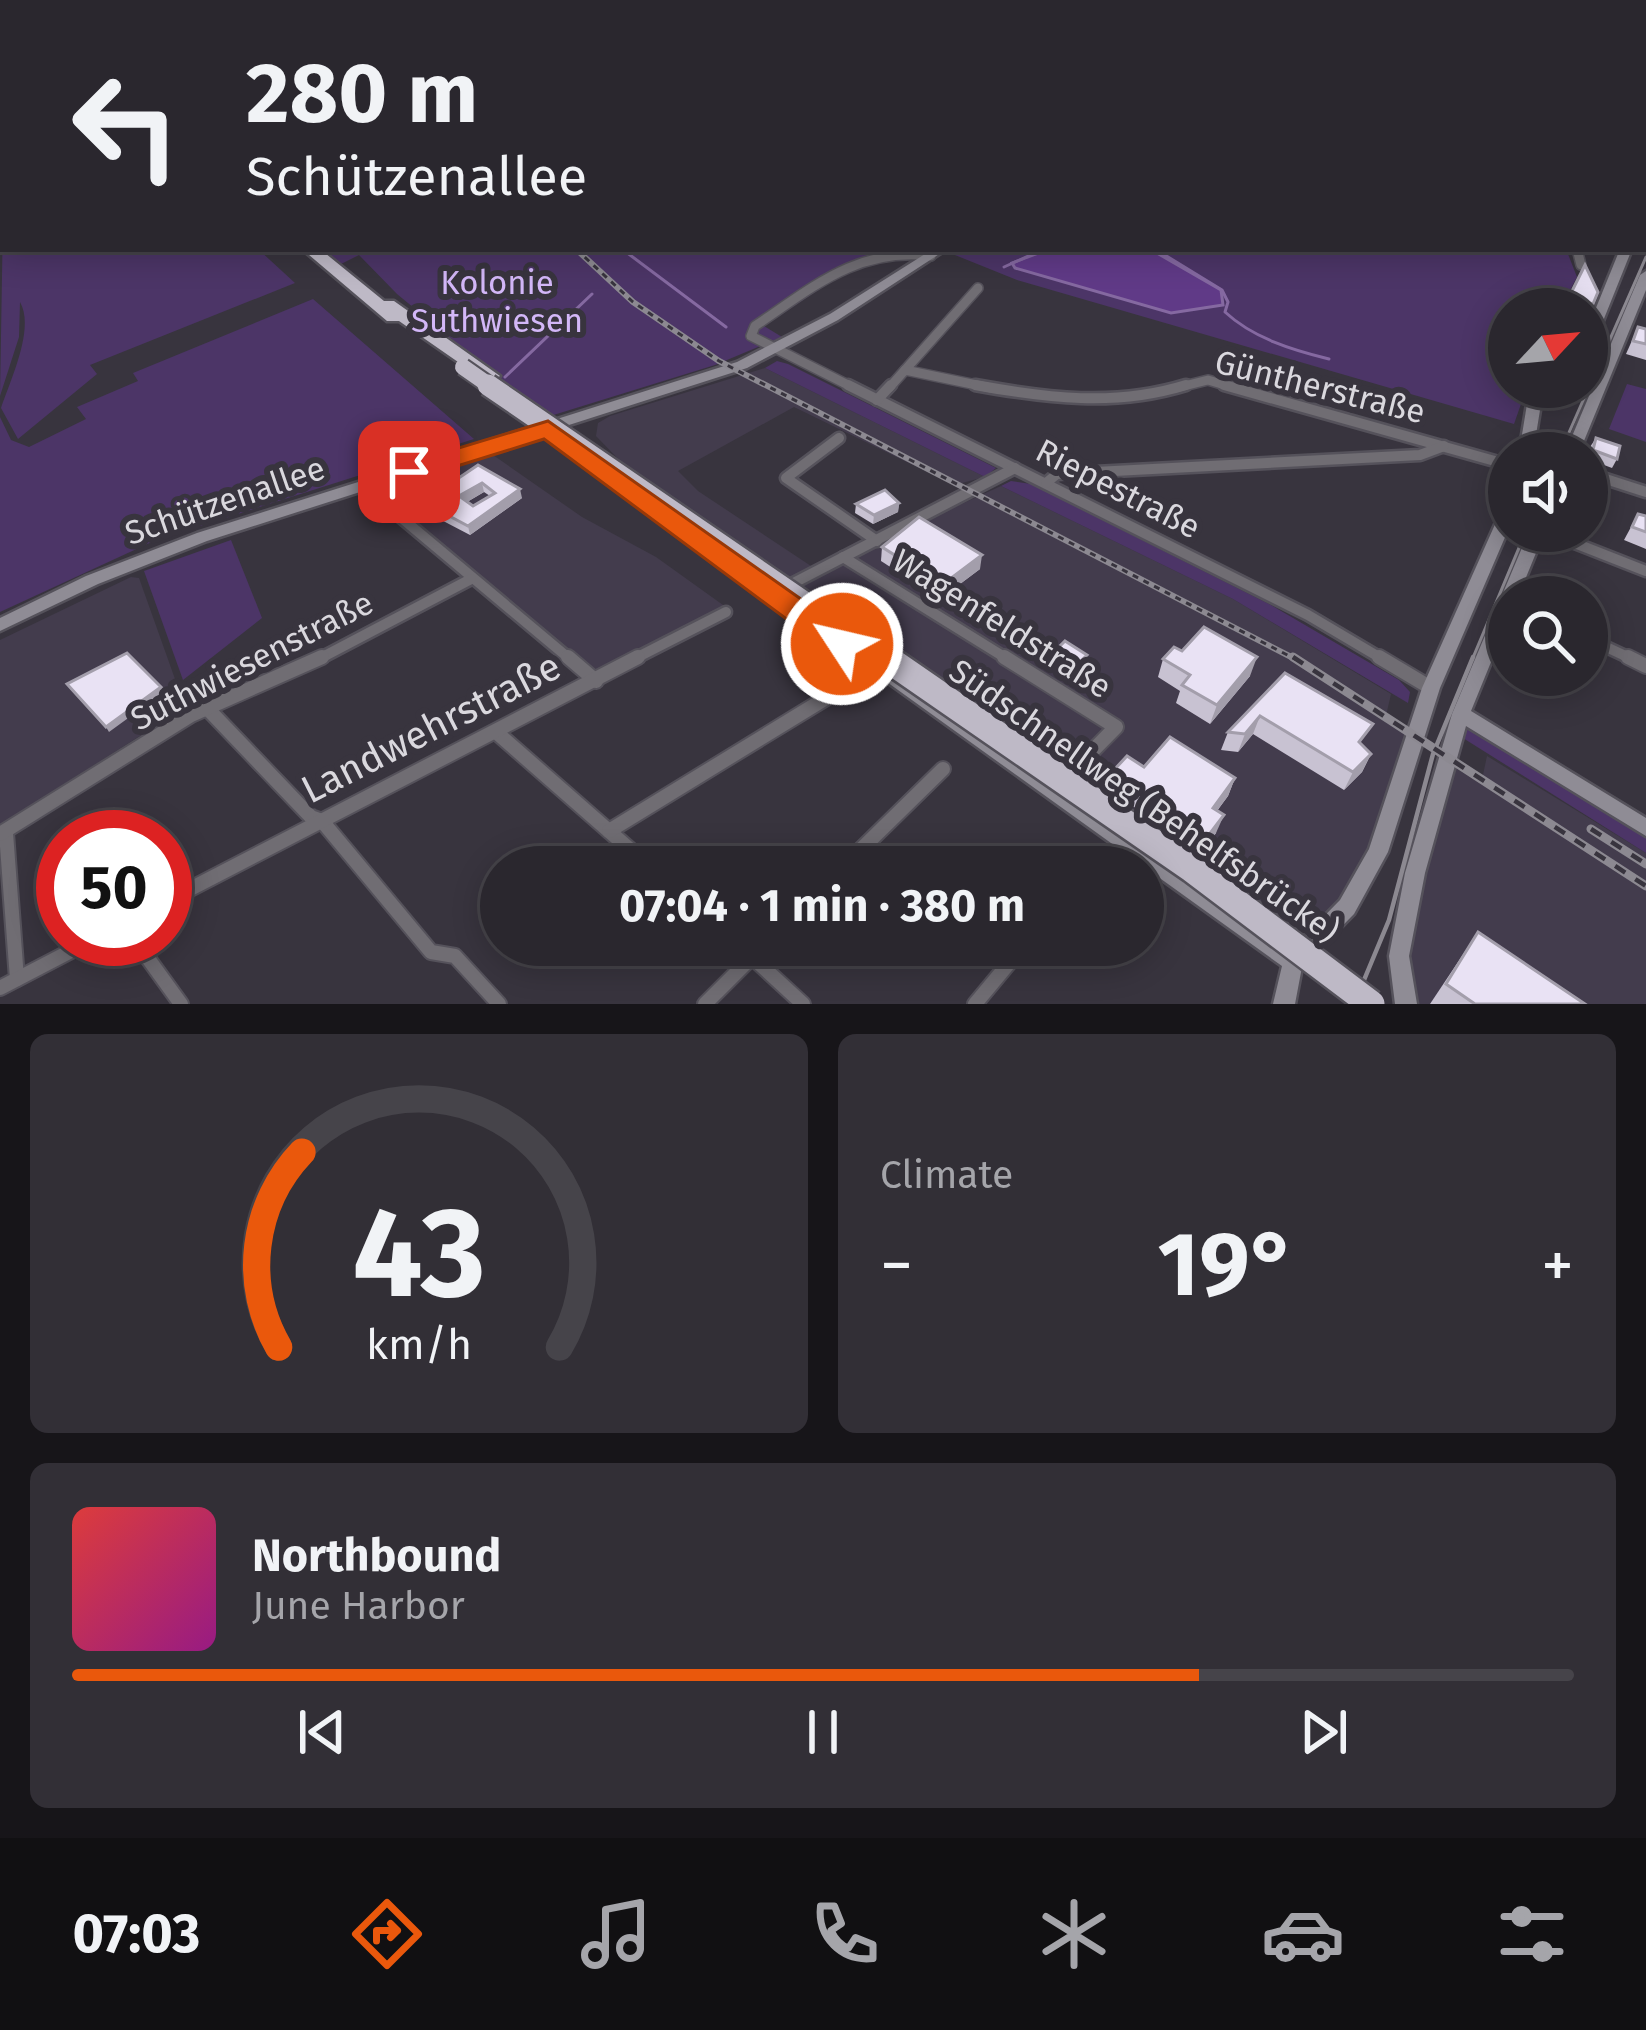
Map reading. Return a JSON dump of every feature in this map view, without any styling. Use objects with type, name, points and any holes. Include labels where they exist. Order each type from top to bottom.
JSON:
[{"type":"highway","points":[[322,257],[490,376],[548,429]]},
{"type":"highway","points":[[322,257],[461,368]]},
{"type":"highway","points":[[388,305],[461,368]]},
{"type":"highway","name":"Südschnellweg (Behelfsbrücke)","points":[[461,368],[1187,874],[1360,1004]]},
{"type":"highway","name":"Südschnellweg (Behelfsbrücke)","points":[[461,368],[1192,869],[1371,1004]]},
{"type":"main road","points":[[1608,294],[1625,252]]},
{"type":"main road","name":"Schützenallee","points":[[0,625],[179,545],[750,362],[931,253]]},
{"type":"main road","points":[[1582,432],[1628,331],[1646,274]]},
{"type":"main road","points":[[599,412],[584,425],[582,437],[609,475]]},
{"type":"main road","points":[[548,429],[771,594],[1293,962]]},
{"type":"main road","points":[[1284,1004],[1293,962],[1346,907],[1378,852],[1431,688],[1492,552]]},
{"type":"main road","points":[[1406,1004],[1400,936],[1461,713],[1488,648]]},
{"type":"main road","points":[[1461,713],[1646,828]]},
{"type":"street","points":[[776,350],[751,336],[760,324],[860,256],[880,252]]},
{"type":"street","points":[[1578,252],[1581,265]]},
{"type":"street","points":[[877,400],[978,288]]},
{"type":"street","name":"Riepestraße","points":[[776,350],[1308,615],[1431,688]]},
{"type":"street","name":"Güntherstraße","points":[[904,370],[1092,399],[1167,395],[1208,380],[1488,459]]},
{"type":"street","points":[[839,439],[786,478],[877,541]]},
{"type":"street","points":[[1046,483],[1057,474],[1420,455],[1444,446]]},
{"type":"street","points":[[771,594],[1015,468]]},
{"type":"street","points":[[1608,480],[1646,492]]},
{"type":"street","points":[[378,481],[392,509],[596,681]]},
{"type":"street","points":[[1596,552],[1646,571]]},
{"type":"street","name":"Wagenfeldstraße","points":[[843,557],[1116,727],[1052,792]]},
{"type":"street","name":"Suthwiesenstraße","points":[[3,834],[206,707],[304,667],[471,579]]},
{"type":"street","name":"Landwehrstraße","points":[[192,888],[726,612]]},
{"type":"street","points":[[1608,648],[1646,666]]},
{"type":"street","points":[[609,831],[836,692]]},
{"type":"street","points":[[206,707],[311,817],[322,820],[431,952],[454,956],[499,1004]]},
{"type":"street","points":[[496,732],[626,846]]},
{"type":"street","points":[[864,846],[943,769]]},
{"type":"street","points":[[3,834],[17,979]]},
{"type":"street","points":[[0,988],[42,966]]},
{"type":"street","points":[[154,966],[181,1004]]},
{"type":"street","points":[[705,1004],[743,966]]},
{"type":"street","points":[[771,966],[803,1004]]},
{"type":"street","points":[[975,1004],[1007,966]]},
{"type":"shaded area","points":[[1041,252],[1155,252],[1221,290],[1223,305],[1171,313],[1015,268],[1012,263]]},
{"type":"shaded area","points":[[765,368],[985,477],[954,485],[794,407],[678,471],[698,491],[817,570],[1001,486],[1233,599],[1391,694],[1385,720],[1415,741],[1347,907],[1258,938],[1164,869],[1164,846],[1132,846],[656,498],[596,436],[598,423]]},
{"type":"shaded area","points":[[493,455],[582,517],[656,557],[730,610],[596,681],[392,510],[382,490]]},
{"type":"shaded area","points":[[131,577],[139,578],[175,679],[190,704],[0,825],[0,640]]},
{"type":"shaded area","points":[[1487,756],[1646,853],[1646,1004],[1405,1004],[1394,978],[1454,767],[1481,784]]},
{"type":"green space","points":[[2,252],[261,252],[295,283],[90,365],[97,374],[18,439],[1,408],[23,339],[20,302],[19,337],[0,396]]},
{"type":"green space","name":"Kolonie Suthwiesen","points":[[318,252],[919,252],[860,262],[764,326],[782,337],[715,365],[547,417],[397,294],[359,255],[335,267]]},
{"type":"green space","points":[[947,252],[1567,252],[1577,277],[1571,288],[1488,288],[1488,408],[1520,408],[1514,424],[1017,280]]},
{"type":"green space","points":[[313,299],[474,439],[156,540],[0,612],[0,417],[11,440],[29,447],[86,419],[77,407],[138,381],[133,373]]},
{"type":"green space","points":[[777,361],[996,468],[985,477],[765,368]]},
{"type":"green space","points":[[1627,384],[1646,389],[1646,442],[1609,429]]},
{"type":"green space","points":[[1011,481],[1031,484],[1269,604],[1399,680],[1410,692],[1408,703],[1233,599],[1001,486]]},
{"type":"green space","points":[[231,540],[262,618],[183,680],[144,571]]},
{"type":"green space","points":[[1461,714],[1646,826],[1646,853],[1455,733]]},
{"type":"building","points":[[1585,265],[1596,288],[1574,288]]},
{"type":"building","points":[[1638,327],[1646,329],[1646,344],[1633,341]]},
{"type":"building","points":[[1608,442],[1620,446],[1617,459],[1608,456]]},
{"type":"building","points":[[478,465],[520,489],[468,526],[423,502]],"holes":[[[482,483],[495,493],[473,506],[459,496]]]},
{"type":"building","points":[[885,490],[899,503],[874,515],[856,504]]},
{"type":"building","points":[[1638,514],[1646,516],[1646,532],[1632,527]]},
{"type":"building","points":[[919,517],[982,555],[942,585],[882,547]]},
{"type":"building","points":[[1204,627],[1257,657],[1217,705],[1182,685],[1190,675],[1163,659],[1174,647],[1182,651]]},
{"type":"building","points":[[1065,641],[1087,655],[1075,667],[1053,653]]},
{"type":"building","points":[[127,653],[161,687],[106,727],[67,684]]},
{"type":"building","points":[[1285,673],[1373,724],[1359,742],[1371,754],[1353,772],[1260,716],[1245,734],[1228,732]]},
{"type":"building","points":[[1170,737],[1235,778],[1213,808],[1224,815],[1208,836],[1113,771],[1127,756],[1144,767]]},
{"type":"building","points":[[1478,932],[1585,1004],[1475,1004],[1446,984]]},
{"type":"waterway","points":[[626,252],[726,327]]},
{"type":"waterway","points":[[1004,267],[1037,252]]},
{"type":"waterway","points":[[1160,252],[1222,290],[1228,302],[1225,312],[1248,329],[1329,359]]},
{"type":"waterway","points":[[505,377],[592,294]]},
{"type":"tram line","points":[[1569,432],[1646,257]]},
{"type":"tram line","points":[[1472,660],[1517,552]]},
{"type":"tram line","points":[[1354,1004],[1389,920],[1433,754],[1473,657]]},
{"type":"railway","points":[[579,252],[633,302],[719,361],[1297,660]]},
{"type":"railway","points":[[1293,657],[1646,886]]},
{"type":"railway","points":[[1591,829],[1646,864]]},
{"type":"route","points":[[409,472],[548,429],[842,644]]}]
